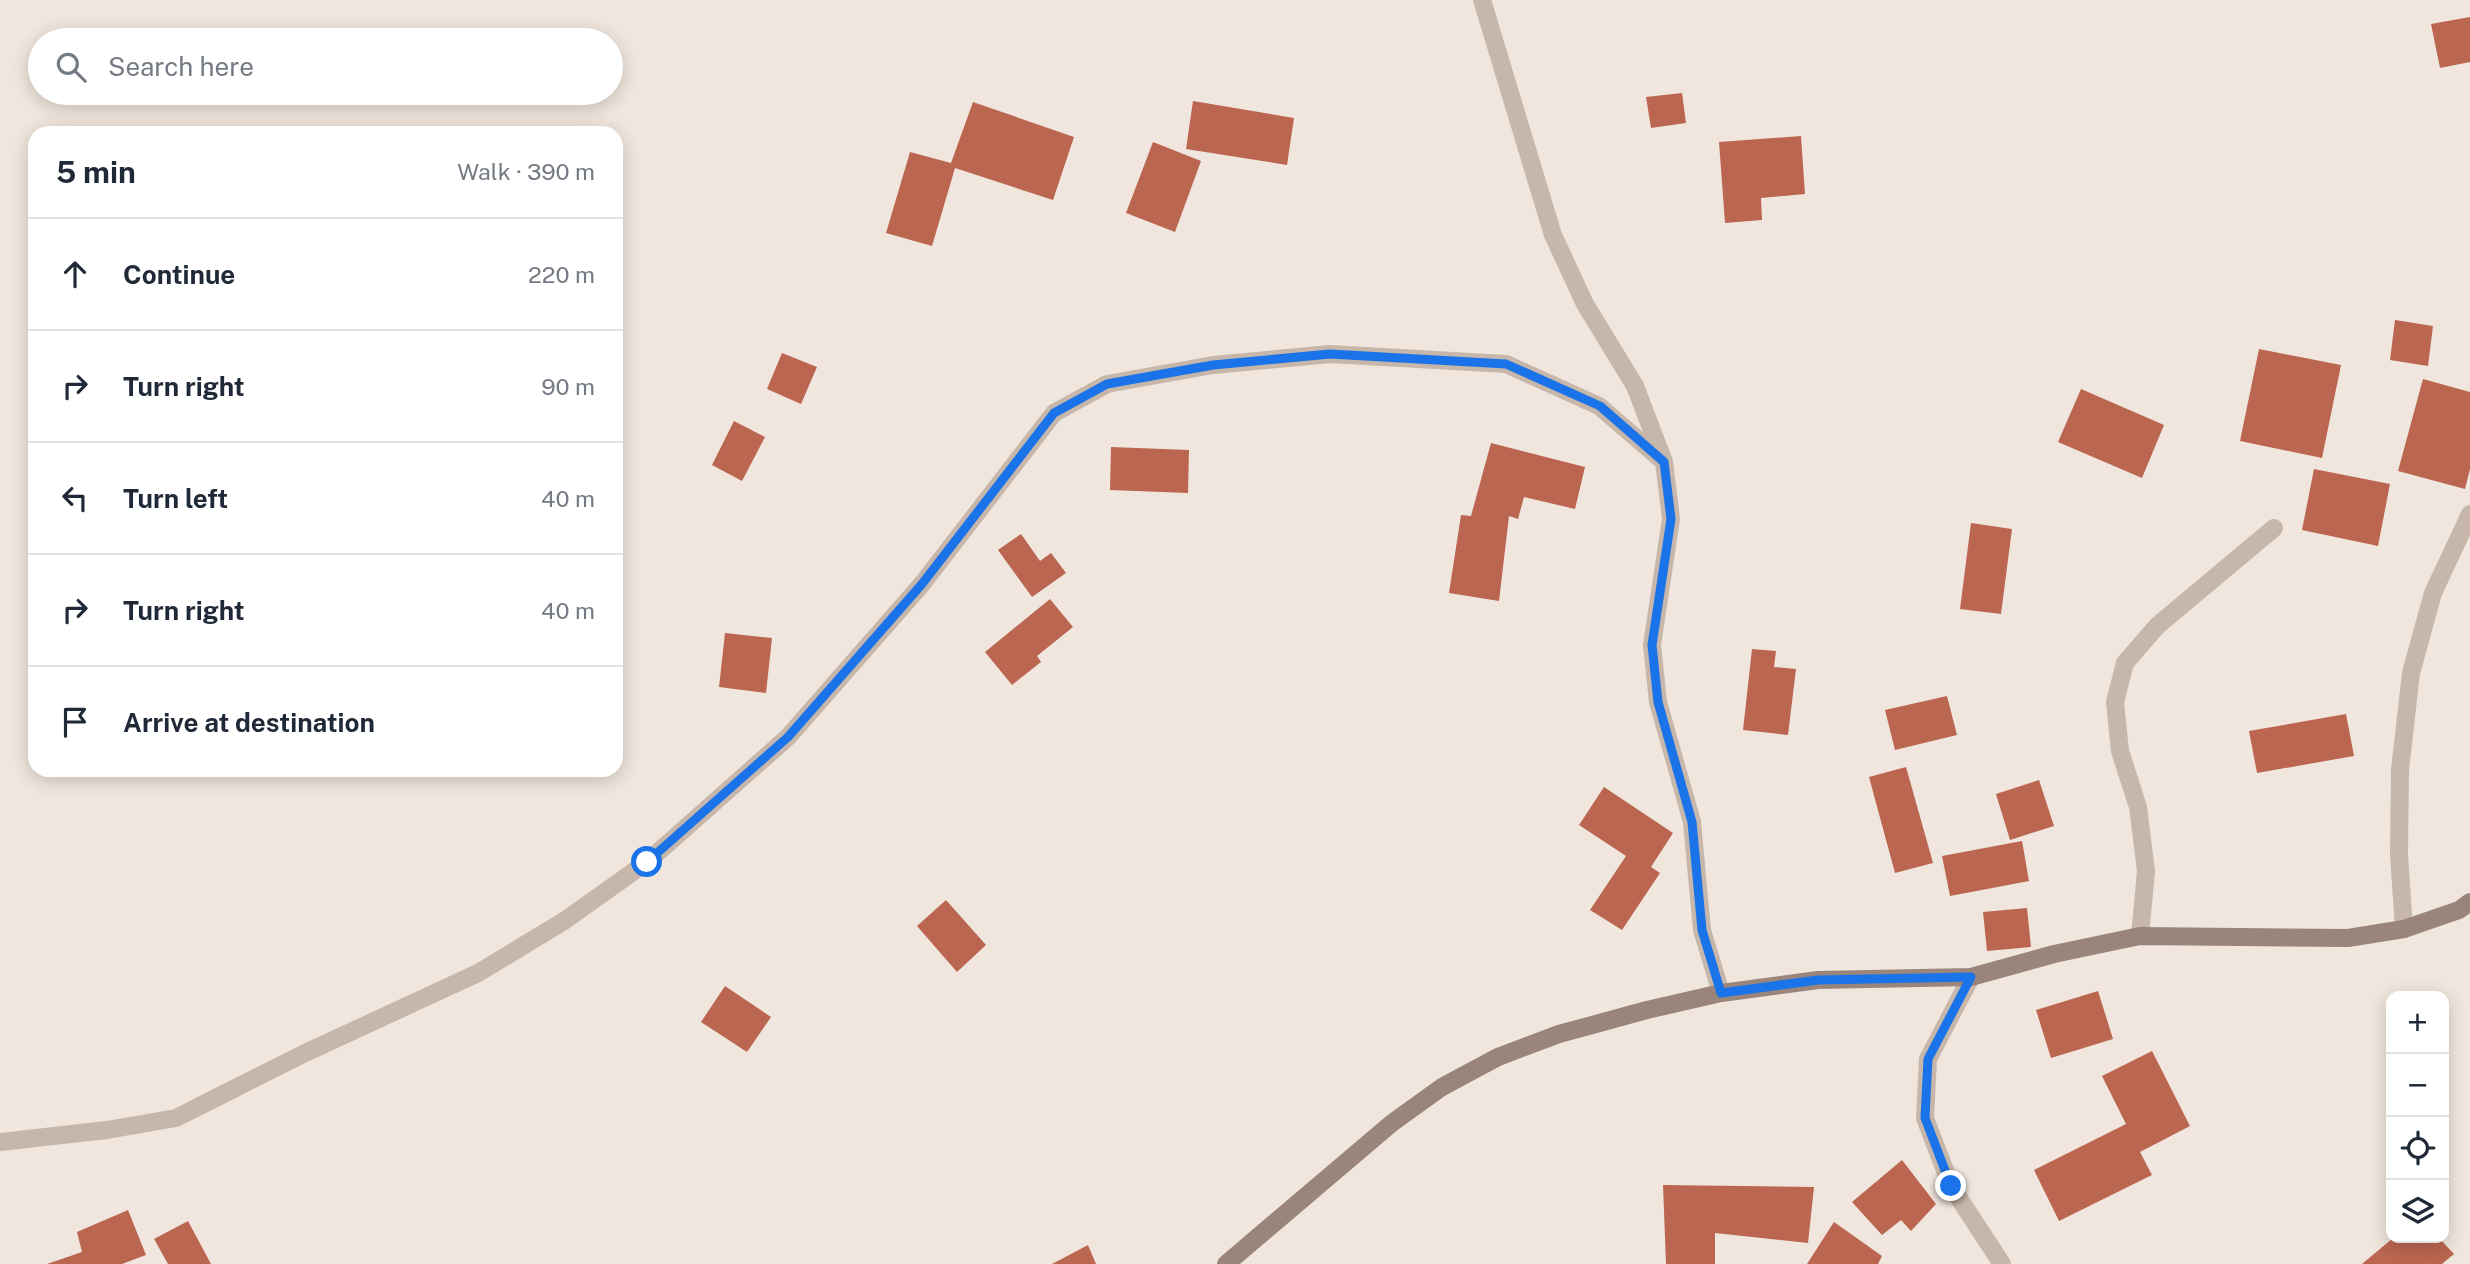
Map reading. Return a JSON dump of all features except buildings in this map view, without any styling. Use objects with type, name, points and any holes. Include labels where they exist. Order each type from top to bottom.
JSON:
[{"type":"street","points":[[1482,0],[1553,235],[1585,304],[1634,386],[1664,462],[1671,519],[1652,645],[1658,702],[1692,822],[1702,930],[1721,993]]},
{"type":"street","points":[[0,1142],[107,1130],[176,1118],[303,1054],[478,972],[564,921],[647,862],[788,737],[922,584],[1054,413],[1107,384],[1213,365],[1330,354],[1506,364],[1600,406],[1664,462]]},
{"type":"street","points":[[2404,929],[2399,854],[2400,770],[2411,673],[2432,593],[2470,514]]},
{"type":"street","points":[[2140,936],[2146,871],[2138,807],[2120,751],[2115,702],[2125,663],[2157,626],[2274,528]]},
{"type":"street","points":[[1226,1264],[1392,1123],[1442,1087],[1498,1057],[1559,1034],[1721,993],[1818,980],[1971,977],[2054,954],[2140,936],[2348,938],[2404,929],[2459,910],[2470,902]]},
{"type":"street","points":[[1971,977],[1928,1059],[1925,1118],[1951,1186],[2002,1264]]},
{"type":"route","points":[[647,862],[788,737],[922,584],[1054,413],[1107,384],[1213,365],[1330,354],[1506,364],[1600,406],[1664,462],[1671,519],[1652,645],[1658,702],[1692,822],[1702,930],[1721,993],[1818,980],[1971,977],[1928,1059],[1925,1118],[1951,1186]]}]
